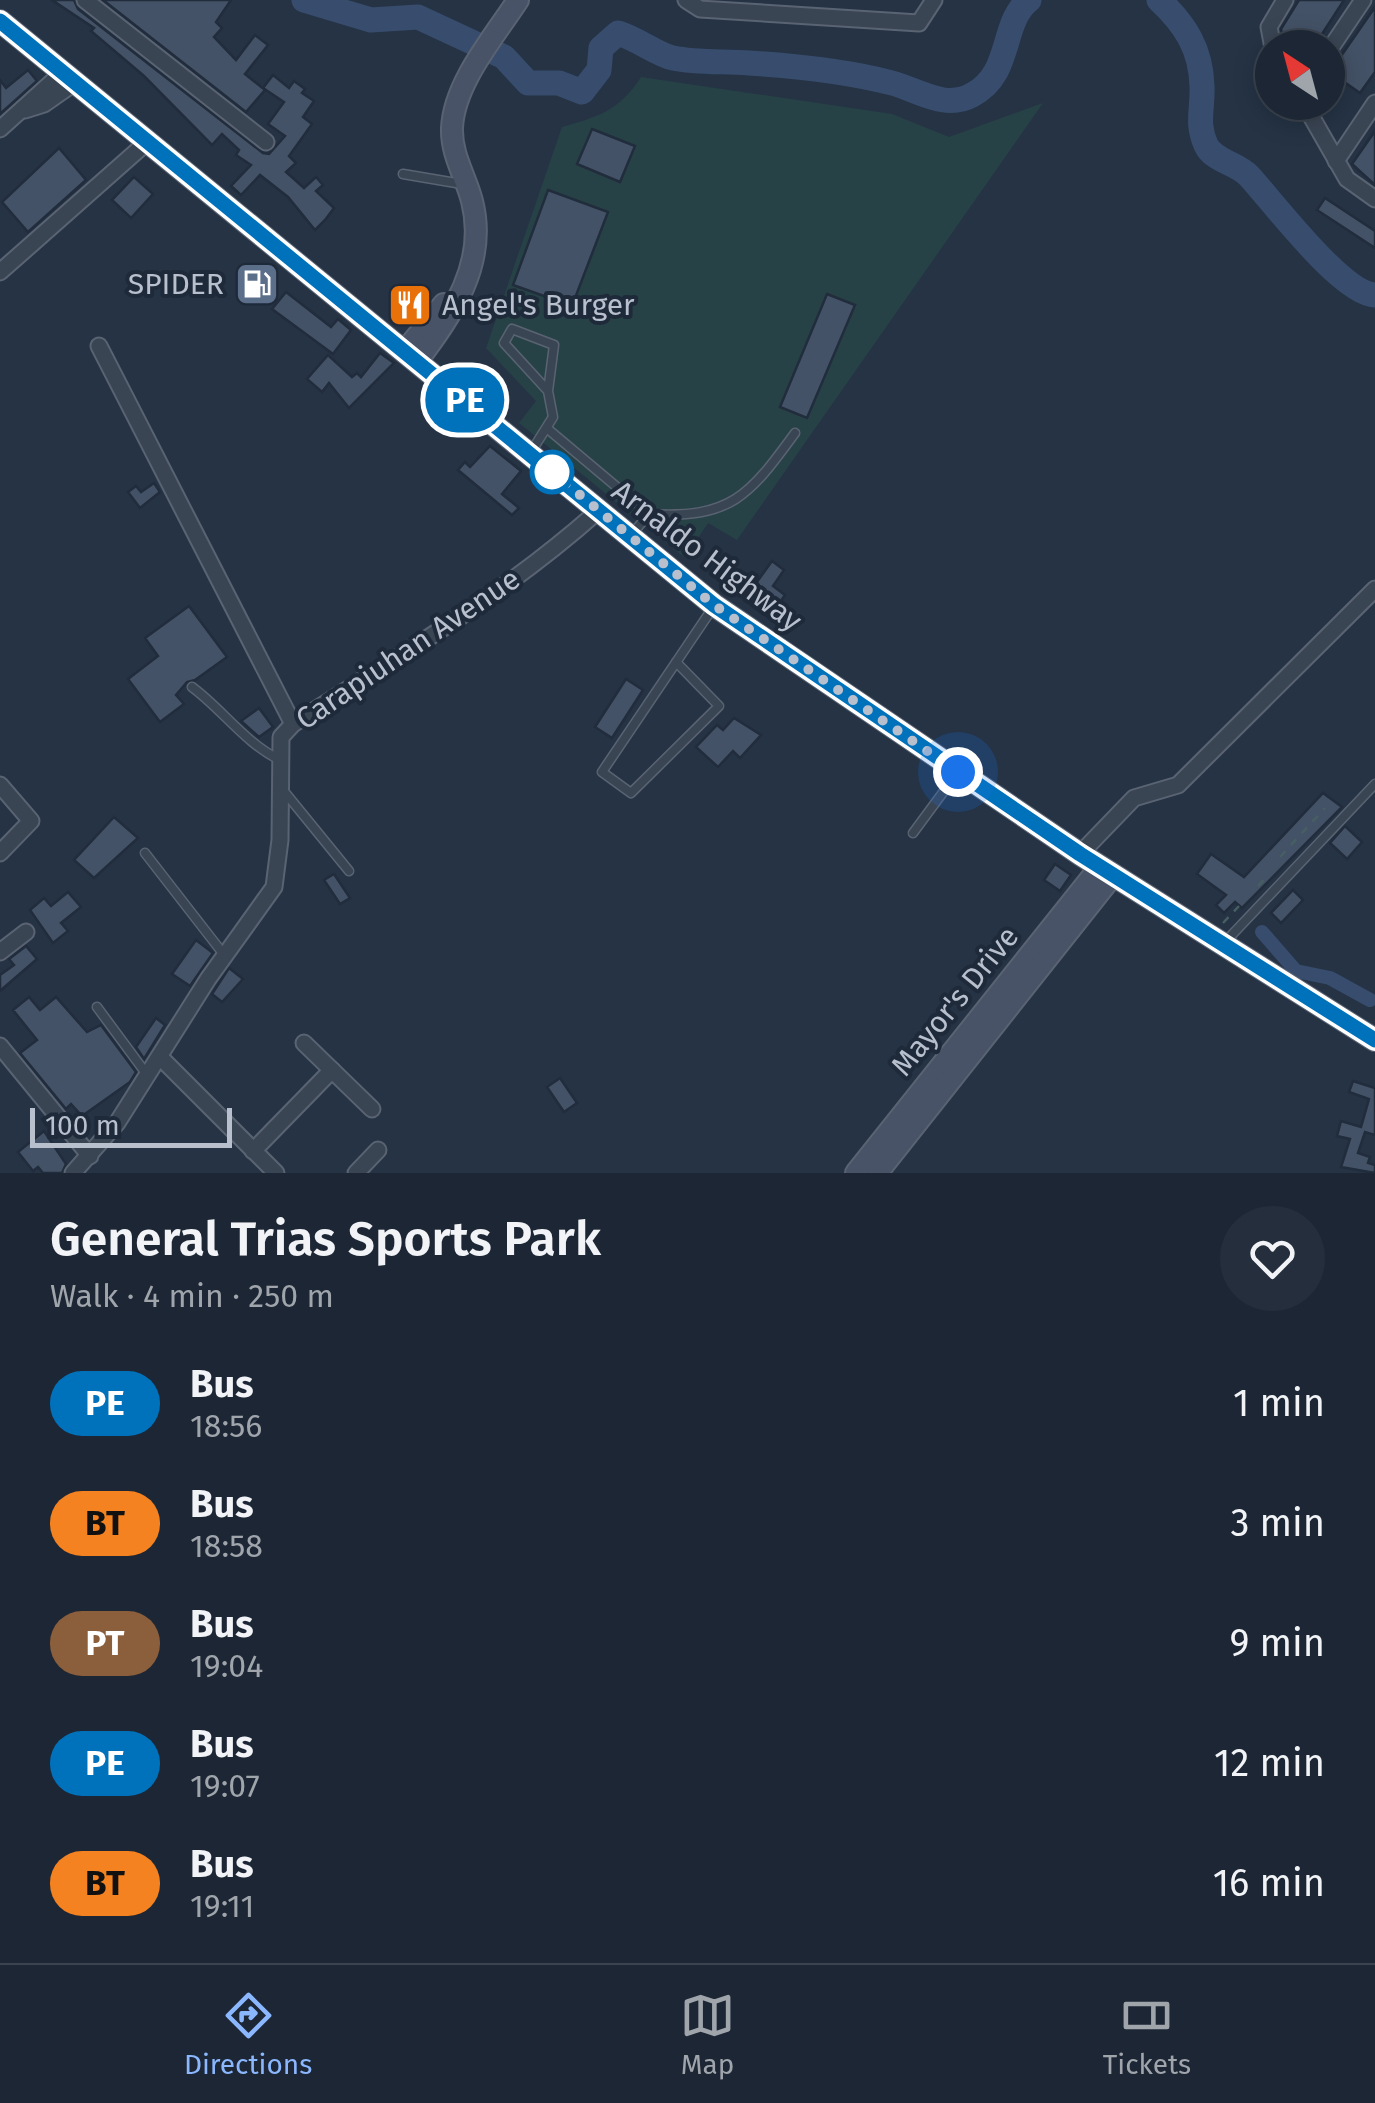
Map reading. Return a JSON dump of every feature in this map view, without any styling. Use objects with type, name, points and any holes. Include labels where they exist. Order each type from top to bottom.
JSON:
[{"type":"main road","points":[[411,356],[452,314],[466,282],[476,238],[467,185],[454,152],[452,129],[456,107],[476,66],[518,0]]},
{"type":"main road","name":"Arnaldo Highway","points":[[0,21],[714,605],[1080,854],[1375,1040]]},
{"type":"main road","name":"Mayor's Drive","points":[[856,1173],[1107,871]]},
{"type":"main road","name":"Mayor's Drive","points":[[877,1173],[1107,871]]},
{"type":"street","points":[[85,0],[266,142]]},
{"type":"street","points":[[686,0],[700,8],[920,23],[934,0]]},
{"type":"street","points":[[1271,30],[1285,0]]},
{"type":"street","points":[[1343,30],[1363,0]]},
{"type":"street","points":[[0,129],[25,110],[44,104],[68,78]]},
{"type":"street","points":[[1336,161],[1375,103]]},
{"type":"street","points":[[1314,120],[1347,178],[1375,199]]},
{"type":"street","points":[[0,272],[146,143]]},
{"type":"street","points":[[99,346],[293,724]]},
{"type":"street","name":"Carapiuhan Avenue","points":[[72,1173],[90,1156],[148,1076],[274,888],[281,737],[293,724],[456,621],[554,550],[598,511]]},
{"type":"street","points":[[1080,854],[1134,798],[1178,785],[1375,589]]},
{"type":"street","points":[[0,785],[31,821],[0,853]]},
{"type":"street","points":[[0,952],[26,932]]},
{"type":"street","points":[[304,1043],[372,1109]]},
{"type":"street","points":[[1,1050],[90,1156]]},
{"type":"street","points":[[160,1057],[276,1173]]},
{"type":"street","points":[[253,1151],[332,1070]]},
{"type":"street","points":[[356,1173],[378,1150]]},
{"type":"lane","points":[[403,174],[467,185]]},
{"type":"lane","points":[[530,453],[549,430],[553,417],[548,390],[554,346],[512,328],[504,343],[548,390]]},
{"type":"lane","points":[[549,430],[649,514],[693,515],[716,510],[755,484],[795,432]]},
{"type":"lane","points":[[629,538],[649,514]]},
{"type":"lane","points":[[676,662],[719,706],[631,793],[602,772],[714,605]]},
{"type":"lane","points":[[192,688],[221,708],[248,740],[280,760]]},
{"type":"lane","points":[[913,833],[958,772]]},
{"type":"lane","points":[[1217,941],[1375,784]]},
{"type":"lane","points":[[280,786],[348,871]]},
{"type":"lane","points":[[145,853],[225,956]]},
{"type":"lane","points":[[97,1007],[148,1076]]},
{"type":"path","points":[[1280,857],[1325,808]]},
{"type":"path","points":[[1258,886],[1268,875]]},
{"type":"path","points":[[1217,941],[1239,906]]},
{"type":"green space","points":[[641,77],[892,114],[949,137],[1043,103],[737,540],[708,523],[685,558],[519,423],[536,401],[486,348],[562,127],[607,111]]},
{"type":"building","points":[[52,0],[74,0],[78,9],[263,153],[269,154],[285,136],[268,124],[284,102],[263,88],[273,75],[289,88],[294,81],[305,89],[302,93],[314,101],[303,117],[312,124],[289,156],[296,163],[286,172],[304,188],[316,177],[323,185],[316,191],[334,208],[325,220],[315,230],[288,197],[260,175],[241,195],[231,186],[251,165],[236,155],[239,150],[222,134],[212,145],[144,76],[91,31],[94,28]]},
{"type":"building","points":[[103,0],[231,0],[216,22],[222,28],[214,37],[236,60],[255,35],[268,45],[245,74],[265,90],[246,112]]},
{"type":"building","points":[[1299,0],[1344,0],[1325,30],[1281,29]]},
{"type":"building","points":[[1375,7],[1375,72],[1360,93],[1345,82],[1345,50]]},
{"type":"building","points":[[28,70],[37,81],[0,114],[0,80],[6,88]]},
{"type":"building","points":[[592,129],[635,146],[620,182],[577,164]]},
{"type":"building","points":[[1375,131],[1375,185],[1352,164]]},
{"type":"building","points":[[59,148],[86,180],[28,232],[2,202]]},
{"type":"building","points":[[134,177],[153,194],[131,218],[112,200]]},
{"type":"building","points":[[548,190],[608,212],[572,306],[513,285]]},
{"type":"building","points":[[1325,198],[1375,231],[1375,248],[1317,210]]},
{"type":"building","points":[[286,292],[331,327],[338,319],[351,330],[333,354],[272,309]]},
{"type":"building","points":[[827,294],[855,305],[807,418],[780,407]]},
{"type":"building","points":[[380,353],[394,363],[349,408],[329,383],[322,392],[307,379],[328,355],[352,377],[357,373],[361,377]]},
{"type":"building","points":[[490,446],[521,471],[502,494],[519,508],[512,515],[458,470],[465,462],[470,467]]},
{"type":"building","points":[[154,483],[160,492],[140,508],[128,492],[136,486],[141,492]]},
{"type":"building","points":[[772,561],[784,570],[773,586],[785,595],[769,618],[744,600]]},
{"type":"building","points":[[189,606],[227,657],[187,682],[176,695],[184,704],[160,722],[128,679],[158,656],[145,638]]},
{"type":"building","points":[[626,679],[643,690],[612,738],[595,727]]},
{"type":"building","points":[[259,708],[273,727],[259,737],[241,721]]},
{"type":"building","points":[[734,718],[761,735],[740,758],[733,751],[718,767],[696,747],[717,725],[723,730]]},
{"type":"building","points":[[1323,793],[1342,807],[1242,908],[1235,902],[1224,913],[1216,905],[1226,895],[1197,874],[1211,854],[1244,877]]},
{"type":"building","points":[[114,817],[138,838],[94,878],[74,860]]},
{"type":"building","points":[[1345,826],[1362,842],[1347,859],[1330,843]]},
{"type":"building","points":[[1055,864],[1071,875],[1060,891],[1044,880]]},
{"type":"building","points":[[334,874],[350,898],[340,904],[324,880]]},
{"type":"building","points":[[1293,890],[1303,900],[1281,923],[1271,913]]},
{"type":"building","points":[[68,892],[81,907],[61,923],[68,931],[53,943],[30,910],[44,898],[51,906]]},
{"type":"building","points":[[196,940],[213,953],[190,986],[172,974]]},
{"type":"building","points":[[26,946],[37,959],[0,991],[0,975],[14,965],[9,959]]},
{"type":"building","points":[[229,968],[243,979],[222,1002],[212,994]]},
{"type":"building","points":[[29,997],[40,1010],[56,997],[87,1032],[101,1025],[136,1072],[130,1082],[82,1116],[71,1104],[66,1109],[20,1053],[37,1040],[13,1010]]},
{"type":"building","points":[[156,1018],[165,1025],[144,1059],[136,1047]]},
{"type":"building","points":[[560,1078],[577,1103],[564,1112],[547,1087]]},
{"type":"building","points":[[1353,1081],[1375,1088],[1375,1135],[1365,1132],[1358,1153],[1370,1157],[1368,1163],[1375,1165],[1375,1173],[1341,1167],[1350,1139],[1337,1136],[1341,1121],[1361,1127],[1369,1099],[1349,1092]]},
{"type":"building","points":[[44,1131],[66,1164],[62,1173],[43,1173],[38,1167],[33,1171],[18,1152]]},
{"type":"waterway","points":[[304,0],[371,20],[418,17],[504,57],[528,83],[559,83],[582,92],[599,70],[601,48],[618,33],[673,58],[839,72],[892,83],[942,100],[962,99],[985,86],[1000,62],[1020,10],[1029,0]]},
{"type":"waterway","points":[[1159,0],[1177,18],[1195,49],[1202,86],[1201,130],[1209,150],[1249,176],[1345,280],[1375,295]]},
{"type":"waterway","points":[[1262,932],[1296,971],[1330,978],[1370,1000]]},
{"type":"bus line","name":"PE","points":[[0,21],[714,605],[1080,854],[1375,1040]]},
{"type":"place","name":"SPIDER","points":[[257,284]]},
{"type":"place","name":"Angel's Burger","points":[[410,305]]},
{"type":"route","points":[[552,472],[714,605],[958,772]]}]
